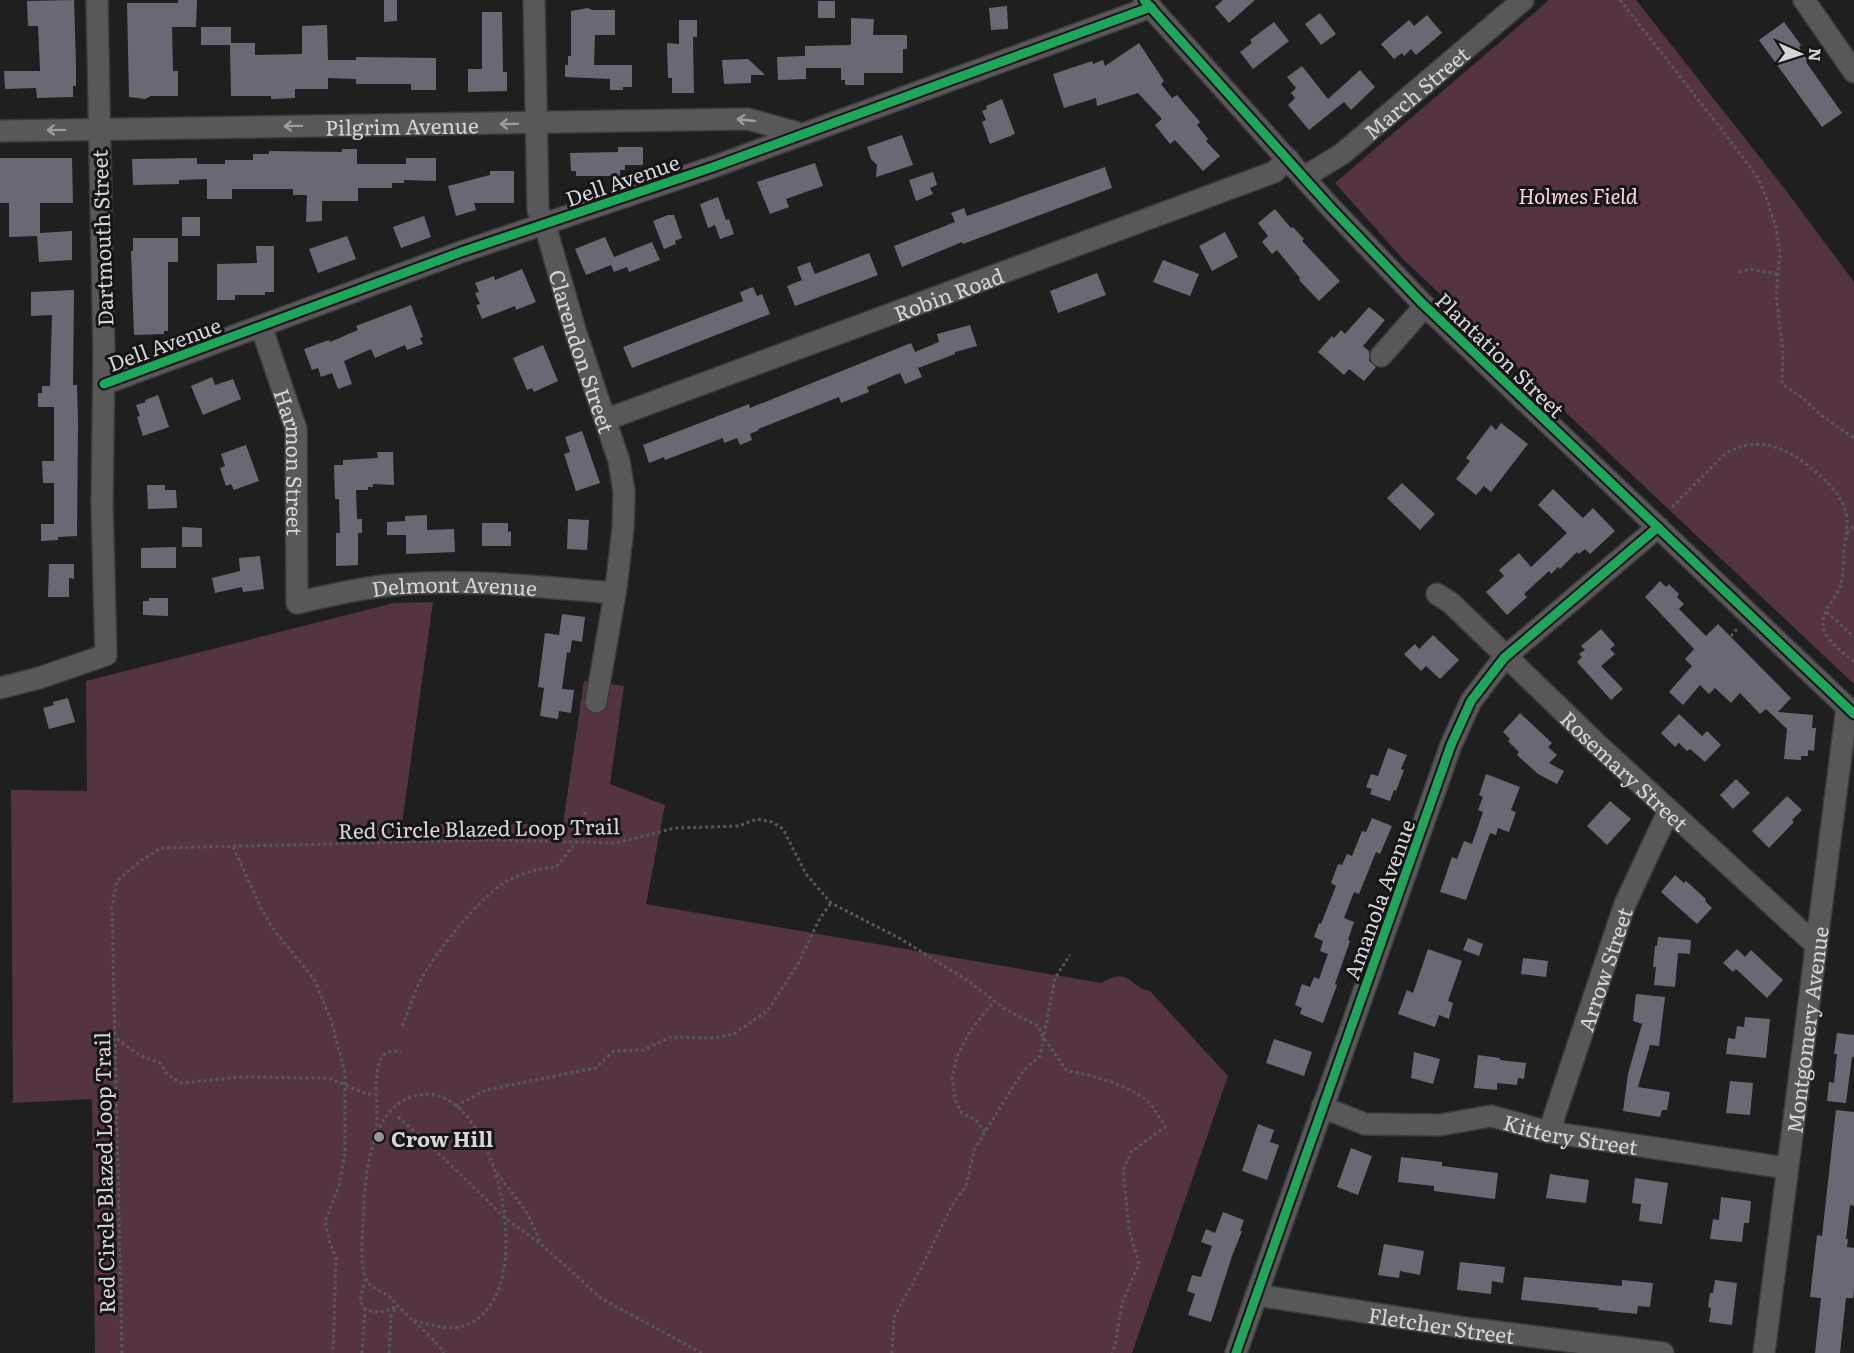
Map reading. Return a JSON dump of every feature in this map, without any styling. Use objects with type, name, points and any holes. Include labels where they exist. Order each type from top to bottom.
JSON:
[{"type":"street","name":"Dartmouth Street","points":[[0,688],[39,678],[106,655],[102,515],[103,273],[98,129],[97,0]]},
{"type":"street","name":"Clarendon Street","points":[[534,0],[538,210],[545,225],[568,307],[620,468],[624,492],[621,548],[596,702]]},
{"type":"street","name":"March Street","points":[[1304,177],[1342,154],[1523,0]]},
{"type":"street","points":[[1804,0],[1854,72]]},
{"type":"street","name":"Plantation Street","points":[[1147,4],[1332,209],[1425,306],[1850,710]]},
{"type":"street","name":"Dell Avenue","points":[[104,384],[450,256],[545,225],[802,134],[1147,4]]},
{"type":"street","name":"Pilgrim Avenue","points":[[0,131],[748,119],[802,134]]},
{"type":"street","name":"Robin Road","points":[[605,420],[1274,172],[1288,159]]},
{"type":"street","points":[[1381,356],[1425,306]]},
{"type":"street","name":"Harmon Street","points":[[261,326],[296,429],[297,603]]},
{"type":"street","name":"Amanola Avenue","points":[[1236,1353],[1460,724],[1478,690],[1506,656],[1658,526]]},
{"type":"street","name":"Delmont Avenue","points":[[297,603],[358,590],[416,584],[527,586],[615,593]]},
{"type":"street","name":"Rosemary Street","points":[[1437,594],[1451,603],[1669,810],[1816,945]]},
{"type":"street","name":"Montgomery Avenue","points":[[1764,1353],[1786,1168],[1850,710]]},
{"type":"street","name":"Arrow Street","points":[[1549,1132],[1625,904],[1669,810]]},
{"type":"street","name":"Kittery Street","points":[[1322,1107],[1365,1124],[1440,1125],[1491,1116],[1549,1132],[1786,1168]]},
{"type":"street","name":"Fletcher Street","points":[[1256,1295],[1473,1329],[1663,1353]]},
{"type":"path","points":[[1620,0],[1758,178],[1776,227],[1780,253],[1776,295],[1783,351],[1782,384],[1854,438]]},
{"type":"path","points":[[1739,272],[1750,269],[1777,274]]},
{"type":"path","points":[[1672,507],[1726,453],[1754,443],[1770,445],[1790,453],[1804,463],[1836,492],[1845,509],[1847,520],[1843,576],[1840,589],[1826,611],[1823,623],[1825,633],[1854,662]]},
{"type":"path","points":[[1845,535],[1854,525]]},
{"type":"path","points":[[1826,611],[1854,637]]},
{"type":"path","points":[[1731,636],[1740,626]]},
{"type":"path","points":[[402,1026],[422,977],[448,940],[481,903],[506,881],[540,868],[556,867],[577,841],[586,809]]},
{"type":"path","points":[[233,847],[273,929],[314,979],[331,1020],[345,1073],[345,1152],[333,1205],[325,1221],[328,1237],[336,1257],[333,1353]]},
{"type":"path","points":[[456,1106],[486,1090],[595,1068],[614,1051],[644,1050],[671,1037],[712,1038],[734,1034],[768,1010],[798,964],[820,918],[831,903]]},
{"type":"path","points":[[892,1353],[894,1317],[951,1207],[966,1186],[975,1148],[1023,1071],[1040,1056],[1054,978],[1070,955]]},
{"type":"path","points":[[985,1132],[975,1119],[962,1113],[956,1102],[952,1078],[957,1057],[970,1031],[994,1001]]},
{"type":"path","points":[[115,1039],[141,1056],[160,1063],[166,1074],[182,1083],[241,1077],[328,1078],[367,1094],[375,1094]]},
{"type":"path","points":[[373,1145],[377,1110],[376,1073],[380,1060],[387,1052],[394,1050],[400,1053]]},
{"type":"path","points":[[362,1353],[365,1310],[360,1301],[366,1278],[362,1244],[364,1197],[370,1155],[388,1113],[399,1102],[421,1094],[436,1095],[448,1100],[465,1113],[478,1131],[496,1171],[526,1211],[543,1246]]},
{"type":"path","points":[[398,1117],[503,1216],[543,1246],[602,1299],[702,1353]]},
{"type":"path","points":[[414,1322],[456,1328],[470,1323],[486,1312],[499,1292],[506,1263],[506,1232],[496,1171]]},
{"type":"path","points":[[366,1278],[373,1289],[387,1294],[444,1353]]},
{"type":"path","points":[[365,1310],[376,1313],[385,1312],[397,1306]]},
{"type":"path","points":[[388,1353],[391,1316],[397,1306]]},
{"type":"green space","name":"Holmes Field","points":[[1549,0],[1636,0],[1784,188],[1854,282],[1854,684],[1404,260],[1335,183]]},
{"type":"green space","points":[[433,602],[402,824],[563,824],[584,681],[624,686],[610,784],[665,805],[646,904],[1101,983],[1111,978],[1125,977],[1150,991],[1228,1076],[1132,1353],[95,1353],[92,1099],[13,1103],[11,790],[87,791],[86,681],[394,603]]},
{"type":"building","points":[[74,0],[76,86],[73,86],[73,97],[37,98],[36,88],[5,89],[4,71],[40,71],[38,26],[28,26],[27,1]]},
{"type":"building","points":[[178,0],[197,0],[196,27],[172,27],[173,71],[178,71],[178,96],[151,96],[145,99],[129,97],[127,3],[178,3]]},
{"type":"building","points":[[384,0],[397,0],[397,21],[384,22]]},
{"type":"building","points":[[1223,0],[1255,0],[1229,23],[1215,7]]},
{"type":"building","points":[[818,1],[835,1],[835,18],[818,18]]},
{"type":"building","points":[[1007,6],[1008,29],[991,30],[989,8]]},
{"type":"building","points":[[588,8],[615,10],[615,35],[595,35],[594,65],[632,65],[632,87],[610,90],[610,79],[565,77],[565,65],[568,65],[568,56],[571,56],[571,11]]},
{"type":"building","points":[[482,12],[502,12],[503,72],[507,72],[507,91],[468,92],[468,69],[482,69]]},
{"type":"building","points":[[1320,13],[1336,34],[1321,45],[1305,24]]},
{"type":"building","points":[[1427,15],[1442,33],[1416,55],[1411,49],[1404,56],[1402,53],[1394,59],[1381,44],[1409,20],[1414,26]]},
{"type":"building","points":[[851,18],[874,19],[873,35],[907,35],[907,49],[903,49],[903,73],[864,73],[864,85],[845,85],[845,80],[841,80],[841,68],[806,68],[806,79],[778,80],[777,57],[805,56],[805,46],[851,45]]},
{"type":"building","points":[[679,20],[697,20],[697,37],[693,37],[694,93],[672,93],[672,78],[668,78],[667,43],[679,44]]},
{"type":"building","points":[[1274,22],[1289,41],[1253,69],[1240,52],[1252,43],[1250,40]]},
{"type":"building","points":[[1784,22],[1801,45],[1799,47],[1808,61],[1806,62],[1842,113],[1822,127],[1759,40]]},
{"type":"building","points":[[327,25],[328,60],[356,60],[356,57],[436,58],[436,90],[411,90],[411,84],[356,84],[356,79],[328,78],[328,89],[295,89],[295,98],[231,96],[230,45],[201,45],[201,27],[231,27],[231,43],[255,43],[255,55],[302,54],[302,26]]},
{"type":"building","points":[[1139,43],[1164,81],[1161,84],[1172,98],[1177,95],[1200,122],[1197,125],[1208,139],[1206,141],[1220,156],[1203,171],[1175,140],[1170,144],[1155,125],[1162,119],[1138,93],[1097,106],[1096,98],[1064,108],[1053,74],[1092,61],[1093,64],[1103,60],[1105,66]]},
{"type":"building","points":[[748,59],[765,75],[751,75],[751,83],[724,84],[722,60]]},
{"type":"building","points":[[1302,66],[1328,99],[1360,70],[1375,87],[1351,110],[1344,102],[1309,130],[1288,105],[1295,98],[1291,93],[1296,88],[1287,77]]},
{"type":"building","points":[[1002,99],[1015,134],[990,144],[982,122],[986,120],[982,111],[987,109],[986,106]]},
{"type":"building","points":[[902,135],[913,165],[876,177],[877,165],[871,159],[867,147]]},
{"type":"building","points":[[618,147],[643,147],[643,165],[625,165],[625,170],[620,170],[620,176],[576,176],[576,171],[571,171],[570,153],[618,152]]},
{"type":"building","points":[[342,149],[357,149],[357,164],[406,164],[406,158],[436,158],[436,181],[404,180],[404,183],[392,183],[392,188],[358,188],[358,201],[322,201],[322,221],[306,222],[307,195],[293,195],[293,189],[232,189],[232,199],[207,199],[207,179],[179,180],[179,184],[133,185],[132,159],[197,158],[197,164],[225,164],[225,160],[253,160],[253,154],[269,154],[269,151],[342,152]]},
{"type":"building","points":[[0,158],[72,158],[73,203],[40,203],[40,233],[72,231],[72,260],[39,262],[37,236],[9,237],[9,203],[0,203]]},
{"type":"building","points":[[815,163],[823,186],[786,199],[789,207],[770,214],[757,182]]},
{"type":"building","points":[[1105,167],[1112,188],[963,244],[962,242],[902,267],[894,246],[955,222],[951,213],[964,208],[967,216]]},
{"type":"building","points":[[490,171],[514,171],[514,203],[474,203],[476,210],[456,216],[448,186],[490,175]]},
{"type":"building","points":[[933,172],[937,185],[930,188],[933,194],[916,201],[909,180]]},
{"type":"building","points":[[718,197],[734,234],[720,239],[715,225],[708,228],[700,204]]},
{"type":"building","points":[[1275,209],[1340,281],[1319,301],[1299,280],[1300,278],[1277,250],[1272,254],[1262,242],[1268,236],[1258,223]]},
{"type":"building","points":[[674,215],[682,238],[675,241],[676,244],[664,249],[653,221]]},
{"type":"building","points":[[424,216],[431,237],[401,248],[393,227]]},
{"type":"building","points":[[182,217],[200,217],[200,236],[182,236]]},
{"type":"building","points":[[1225,232],[1238,257],[1212,271],[1199,246]]},
{"type":"building","points":[[347,236],[356,259],[318,273],[309,249]]},
{"type":"building","points":[[605,237],[614,257],[652,242],[660,260],[629,272],[627,267],[614,272],[611,265],[586,275],[575,249]]},
{"type":"building","points":[[133,238],[178,238],[178,262],[168,262],[168,331],[164,331],[164,334],[134,335],[131,251],[133,251]]},
{"type":"building","points":[[256,246],[274,246],[274,292],[265,292],[265,295],[235,295],[235,300],[217,300],[217,264],[257,263]]},
{"type":"building","points":[[869,253],[878,275],[795,306],[787,286],[802,280],[797,267],[810,262],[815,274]]},
{"type":"building","points":[[1163,260],[1199,274],[1190,296],[1153,282]]},
{"type":"building","points":[[522,269],[536,302],[516,310],[515,306],[482,319],[476,305],[480,304],[475,293],[479,292],[475,283],[494,276],[495,280]]},
{"type":"building","points":[[1097,273],[1106,295],[1058,313],[1050,291]]},
{"type":"building","points":[[753,287],[757,296],[762,294],[770,314],[632,368],[623,347],[743,301],[740,292]]},
{"type":"building","points":[[74,290],[73,385],[77,385],[78,423],[77,536],[41,541],[41,524],[54,524],[54,483],[43,483],[42,461],[54,461],[54,407],[38,407],[38,393],[42,393],[42,386],[50,386],[52,315],[31,316],[31,292]]},
{"type":"building","points":[[411,305],[423,337],[420,338],[423,344],[407,350],[405,345],[375,358],[371,349],[344,361],[352,384],[338,389],[332,373],[321,377],[318,368],[312,370],[304,349],[329,340],[330,342],[358,330],[356,326]]},
{"type":"building","points":[[1369,307],[1385,320],[1363,346],[1369,351],[1369,361],[1376,367],[1364,381],[1349,369],[1344,375],[1318,352],[1332,336],[1334,338],[1341,330],[1345,334]]},
{"type":"building","points":[[970,325],[977,346],[955,352],[955,354],[918,368],[922,377],[905,384],[900,373],[867,387],[869,392],[841,403],[839,397],[758,429],[750,434],[752,440],[740,445],[737,438],[724,443],[723,438],[665,460],[664,457],[649,463],[643,445],[749,404],[750,408],[911,343],[915,352],[939,342],[937,334]]},
{"type":"building","points":[[543,345],[558,381],[534,392],[532,388],[527,390],[513,358]]},
{"type":"building","points":[[212,377],[215,385],[233,379],[241,399],[203,415],[191,386]]},
{"type":"building","points":[[158,395],[169,427],[143,436],[136,405]]},
{"type":"building","points":[[1501,423],[1528,444],[1491,492],[1484,486],[1476,495],[1456,479],[1470,461],[1466,458],[1491,425],[1496,430]]},
{"type":"building","points":[[582,431],[600,483],[576,491],[564,454],[570,452],[565,437]]},
{"type":"building","points":[[246,445],[259,481],[234,490],[231,484],[226,486],[220,468],[225,466],[221,454]]},
{"type":"building","points":[[377,452],[393,452],[394,485],[373,484],[373,487],[368,487],[368,490],[356,490],[357,519],[362,519],[362,533],[358,533],[358,565],[336,566],[336,533],[340,533],[339,499],[335,499],[334,465],[343,465],[343,460],[378,458]]},
{"type":"building","points":[[1402,483],[1435,514],[1420,530],[1387,498]]},
{"type":"building","points":[[147,485],[165,485],[165,490],[176,490],[177,508],[148,509]]},
{"type":"building","points":[[1553,489],[1583,518],[1593,508],[1615,531],[1590,554],[1585,549],[1579,554],[1577,552],[1560,569],[1558,567],[1551,574],[1549,571],[1524,594],[1527,597],[1507,615],[1486,592],[1504,576],[1499,570],[1519,553],[1531,567],[1567,533],[1538,505]]},
{"type":"building","points":[[427,515],[427,530],[454,529],[455,552],[406,554],[406,535],[387,535],[387,522],[405,521],[405,516]]},
{"type":"building","points":[[568,519],[589,520],[587,550],[567,549]]},
{"type":"building","points":[[482,523],[508,523],[508,532],[511,531],[511,546],[482,546]]},
{"type":"building","points":[[182,527],[202,528],[202,547],[182,547]]},
{"type":"building","points":[[176,547],[176,568],[141,568],[141,548]]},
{"type":"building","points":[[260,556],[264,589],[243,592],[242,587],[215,593],[212,578],[240,571],[239,558]]},
{"type":"building","points":[[49,564],[74,564],[74,579],[69,578],[69,597],[48,597]]},
{"type":"building","points":[[1660,581],[1666,587],[1669,584],[1679,594],[1677,597],[1684,604],[1679,609],[1706,636],[1718,624],[1791,698],[1778,712],[1813,715],[1812,728],[1816,728],[1814,751],[1808,750],[1808,756],[1801,756],[1801,760],[1784,759],[1787,729],[1766,709],[1760,714],[1740,693],[1731,703],[1715,688],[1709,694],[1700,685],[1683,705],[1669,692],[1692,666],[1685,659],[1694,649],[1645,597]]},
{"type":"building","points":[[149,598],[168,598],[168,616],[143,615],[143,601],[149,601]]},
{"type":"building","points":[[562,614],[585,617],[582,642],[572,640],[570,653],[567,652],[562,689],[574,690],[571,713],[559,711],[558,719],[540,716],[544,688],[538,687],[545,633],[559,635]]},
{"type":"building","points":[[1601,629],[1615,645],[1610,649],[1615,654],[1601,666],[1623,689],[1611,700],[1577,662],[1582,657],[1579,654],[1585,650],[1581,646]]},
{"type":"building","points":[[1433,635],[1459,660],[1440,679],[1426,666],[1421,671],[1404,654],[1415,644],[1419,649]]},
{"type":"building","points":[[68,698],[75,722],[49,729],[43,708],[54,705],[53,702]]},
{"type":"building","points":[[1520,713],[1552,743],[1548,747],[1557,755],[1549,763],[1564,771],[1557,784],[1538,774],[1517,755],[1519,752],[1503,732]]},
{"type":"building","points":[[1679,714],[1702,736],[1707,731],[1721,745],[1705,762],[1679,743],[1675,747],[1661,733]]},
{"type":"building","points":[[1388,748],[1407,755],[1401,769],[1404,770],[1390,801],[1370,794],[1372,789],[1366,787],[1371,774],[1378,776]]},
{"type":"building","points":[[1486,774],[1520,787],[1511,810],[1516,812],[1509,832],[1498,828],[1496,835],[1490,833],[1466,900],[1440,892],[1452,857],[1457,859],[1464,841],[1472,844],[1483,812],[1478,810],[1483,797],[1479,795]]},
{"type":"building","points":[[1736,779],[1750,793],[1733,809],[1720,795]]},
{"type":"building","points":[[1787,796],[1802,810],[1792,820],[1794,822],[1769,848],[1752,831]]},
{"type":"building","points":[[1610,801],[1631,819],[1607,845],[1587,826]]},
{"type":"building","points":[[1372,818],[1392,826],[1380,854],[1376,852],[1359,894],[1354,892],[1344,918],[1354,922],[1335,984],[1337,985],[1323,1023],[1300,1014],[1302,1008],[1295,1005],[1302,984],[1310,987],[1314,977],[1319,979],[1328,954],[1320,951],[1323,941],[1314,937],[1336,886],[1331,883],[1338,864],[1342,865],[1347,854],[1352,856],[1362,831],[1366,832]]},
{"type":"building","points":[[1675,875],[1684,883],[1686,881],[1706,899],[1705,901],[1712,908],[1697,924],[1661,892]]},
{"type":"building","points":[[1658,937],[1691,940],[1690,954],[1678,953],[1675,987],[1654,985],[1656,967],[1653,967]]},
{"type":"building","points":[[1468,938],[1483,944],[1479,956],[1463,950]]},
{"type":"building","points":[[1428,949],[1462,961],[1448,1001],[1453,1003],[1449,1019],[1439,1015],[1435,1027],[1398,1014],[1407,990],[1413,993]]},
{"type":"building","points":[[1737,949],[1745,957],[1751,950],[1783,980],[1767,998],[1736,969],[1733,972],[1723,963]]},
{"type":"building","points":[[1523,958],[1548,961],[1546,977],[1521,974]]},
{"type":"building","points":[[1636,994],[1665,997],[1659,1046],[1650,1045],[1638,1087],[1670,1092],[1667,1110],[1662,1110],[1660,1117],[1623,1111],[1628,1074],[1642,1024],[1633,1021]]},
{"type":"building","points":[[1745,1017],[1770,1019],[1766,1058],[1726,1054],[1728,1038],[1735,1039],[1737,1026],[1744,1027]]},
{"type":"building","points":[[1837,1033],[1854,1035],[1854,1057],[1852,1057],[1846,1103],[1827,1101],[1829,1082],[1834,1083]]},
{"type":"building","points":[[1274,1039],[1312,1052],[1304,1076],[1266,1063]]},
{"type":"building","points":[[1414,1052],[1440,1059],[1433,1084],[1411,1078]]},
{"type":"building","points":[[1478,1055],[1526,1063],[1524,1079],[1518,1078],[1517,1085],[1497,1083],[1497,1090],[1474,1088]]},
{"type":"building","points":[[1730,1081],[1753,1083],[1750,1115],[1726,1113]]},
{"type":"building","points":[[1836,1110],[1854,1112],[1854,1206],[1850,1205],[1846,1239],[1848,1239],[1847,1247],[1854,1248],[1854,1289],[1853,1298],[1846,1298],[1840,1353],[1815,1353],[1821,1298],[1810,1297],[1817,1235],[1822,1236]]},
{"type":"building","points":[[1258,1124],[1274,1130],[1270,1142],[1279,1145],[1267,1180],[1242,1171]]},
{"type":"building","points":[[1351,1148],[1372,1156],[1358,1195],[1337,1187]]},
{"type":"building","points":[[1401,1157],[1442,1162],[1442,1166],[1498,1173],[1495,1199],[1434,1191],[1434,1186],[1398,1182]]},
{"type":"building","points":[[1550,1174],[1589,1180],[1586,1203],[1546,1198]]},
{"type":"building","points":[[1635,1178],[1668,1183],[1662,1224],[1639,1221],[1641,1204],[1632,1203]]},
{"type":"building","points":[[1721,1197],[1751,1201],[1749,1223],[1744,1223],[1742,1242],[1710,1239],[1713,1219],[1719,1220]]},
{"type":"building","points":[[1223,1212],[1244,1220],[1211,1322],[1188,1315],[1195,1294],[1187,1291],[1192,1275],[1201,1277],[1212,1246],[1201,1242],[1206,1229],[1215,1233]]},
{"type":"building","points":[[1384,1244],[1424,1251],[1420,1275],[1400,1271],[1399,1278],[1378,1275]]},
{"type":"building","points":[[1460,1262],[1505,1267],[1503,1283],[1492,1281],[1491,1294],[1457,1290]]},
{"type":"building","points":[[1524,1277],[1622,1286],[1622,1280],[1653,1283],[1650,1307],[1638,1306],[1637,1314],[1521,1300]]},
{"type":"building","points":[[1715,1280],[1737,1283],[1732,1325],[1709,1322],[1710,1293],[1713,1293]]},
{"type":"cycle path","points":[[1144,0],[1332,209],[1421,302],[1854,714]]},
{"type":"cycle path","points":[[104,384],[461,252],[713,167],[1151,7]]},
{"type":"cycle path","points":[[1236,1353],[1451,745],[1471,701],[1504,658],[1658,527]]},
{"type":"place","name":"Crow Hill","points":[[379,1137]]}]
